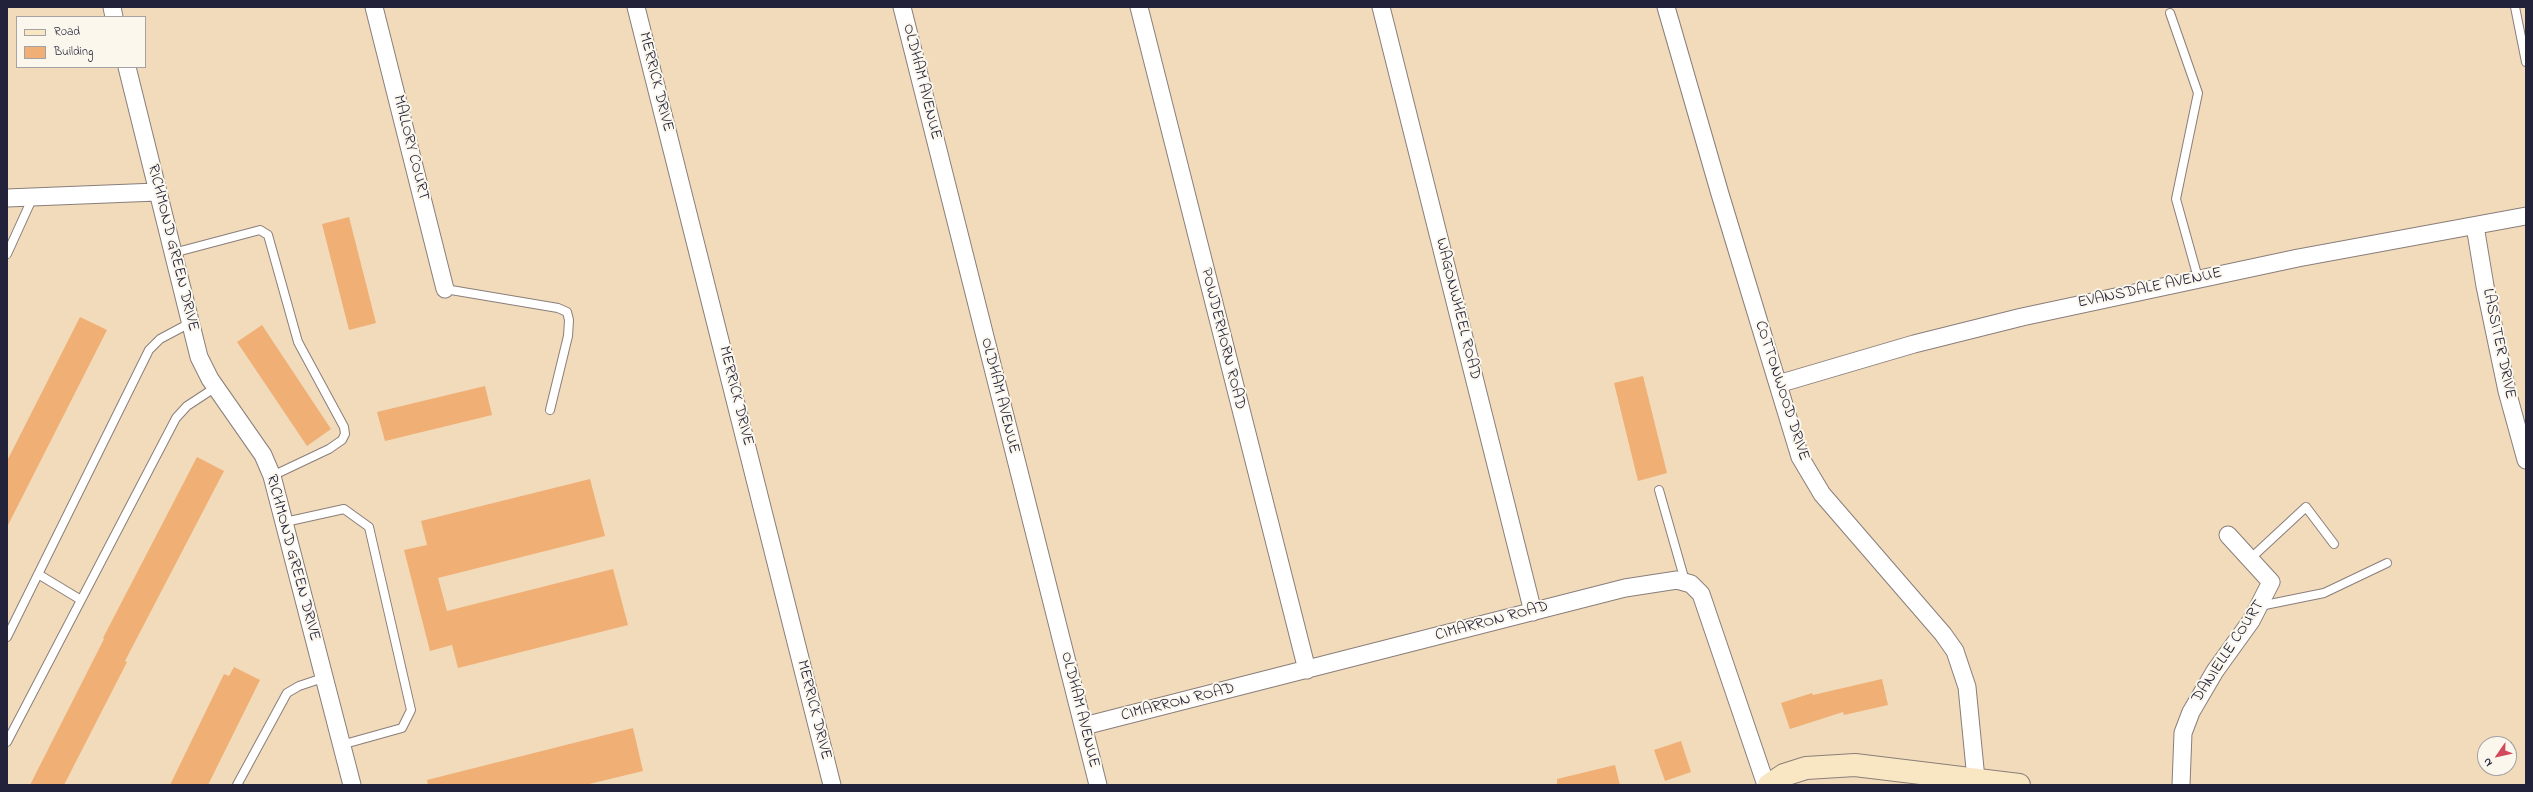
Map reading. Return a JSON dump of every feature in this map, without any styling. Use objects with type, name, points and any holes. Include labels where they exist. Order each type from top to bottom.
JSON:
[{"type":"street","name":"MALLORY COURT","points":[[374,7],[445,289]]},
{"type":"street","name":"MERRICK DRIVE","points":[[636,7],[832,785]]},
{"type":"street","name":"OLDHAM AVENUE","points":[[902,7],[1098,785]]},
{"type":"street","name":"POWDERHORN ROAD","points":[[1139,7],[1307,670]]},
{"type":"street","name":"WAGONWHEEL ROAD","points":[[1381,7],[1533,612]]},
{"type":"street","name":"COTTONWOOD DRIVE","points":[[1666,7],[1800,457],[1810,476],[1851,529],[1943,634],[1955,651],[1967,687],[1976,779]]},
{"type":"street","name":"RICHMOND GREEN DRIVE","points":[[126,68],[199,357],[216,388],[259,449],[272,476],[285,522],[323,678],[352,785]]},
{"type":"street","points":[[7,198],[157,192]]},
{"type":"street","name":"EVANSDALE AVENUE","points":[[1778,384],[1968,329],[2198,278],[2526,216]]},
{"type":"street","name":"LASSITER DRIVE","points":[[2475,226],[2485,286],[2507,391],[2526,460]]},
{"type":"street","name":"DANIELLE COURT","points":[[2181,785],[2181,746],[2191,712],[2260,606],[2271,582],[2228,535]]},
{"type":"street","name":"CIMARRON ROAD","points":[[1084,726],[1662,580],[1685,582]]},
{"type":"street","points":[[1685,582],[1691,584],[1701,594],[1707,606],[1767,785],[1784,775],[1806,768],[1829,765],[1881,767],[2019,785]]},
{"type":"lane","points":[[2515,7],[2526,62]]},
{"type":"lane","points":[[2170,13],[2198,92],[2176,199],[2198,278]]},
{"type":"lane","points":[[7,254],[32,198]]},
{"type":"lane","points":[[173,253],[260,230],[268,235],[298,342],[344,427],[345,434],[342,440],[329,449],[272,476]]},
{"type":"lane","points":[[445,289],[558,308],[567,312],[570,320],[568,336],[550,410]]},
{"type":"lane","points":[[7,637],[149,350],[160,339],[190,323]]},
{"type":"lane","points":[[7,742],[176,418],[187,406],[216,388]]},
{"type":"lane","points":[[1659,490],[1685,582]]},
{"type":"lane","points":[[2250,559],[2306,507],[2334,544]]},
{"type":"lane","points":[[285,522],[344,509],[369,526],[411,710],[402,728],[341,745]]},
{"type":"lane","points":[[2260,606],[2324,593],[2387,564]]},
{"type":"lane","points":[[38,574],[81,600]]},
{"type":"lane","points":[[237,785],[287,693],[299,686],[323,678]]},
{"type":"building","points":[[349,217],[376,323],[349,330],[322,224]]},
{"type":"building","points":[[80,317],[107,330],[7,527],[7,461]]},
{"type":"building","points":[[262,325],[331,429],[307,446],[237,342]]},
{"type":"building","points":[[1643,376],[1667,473],[1638,481],[1614,383]]},
{"type":"building","points":[[485,386],[492,415],[385,441],[377,412]]},
{"type":"building","points":[[197,457],[224,471],[125,661],[127,662],[64,785],[30,785],[104,639],[103,638]]},
{"type":"building","points":[[590,479],[605,536],[438,578],[447,611],[613,569],[628,625],[458,668],[452,645],[430,651],[404,550],[427,545],[421,521]]},
{"type":"building","points":[[234,667],[260,680],[208,785],[170,785],[224,674],[229,676]]},
{"type":"building","points":[[1882,679],[1888,705],[1844,715],[1843,712],[1790,729],[1781,703],[1812,693],[1813,695]]},
{"type":"building","points":[[633,728],[643,771],[585,785],[428,785],[427,780]]},
{"type":"building","points":[[1681,741],[1691,772],[1665,781],[1654,750]]},
{"type":"building","points":[[1615,765],[1620,785],[1557,785],[1557,779]]}]
